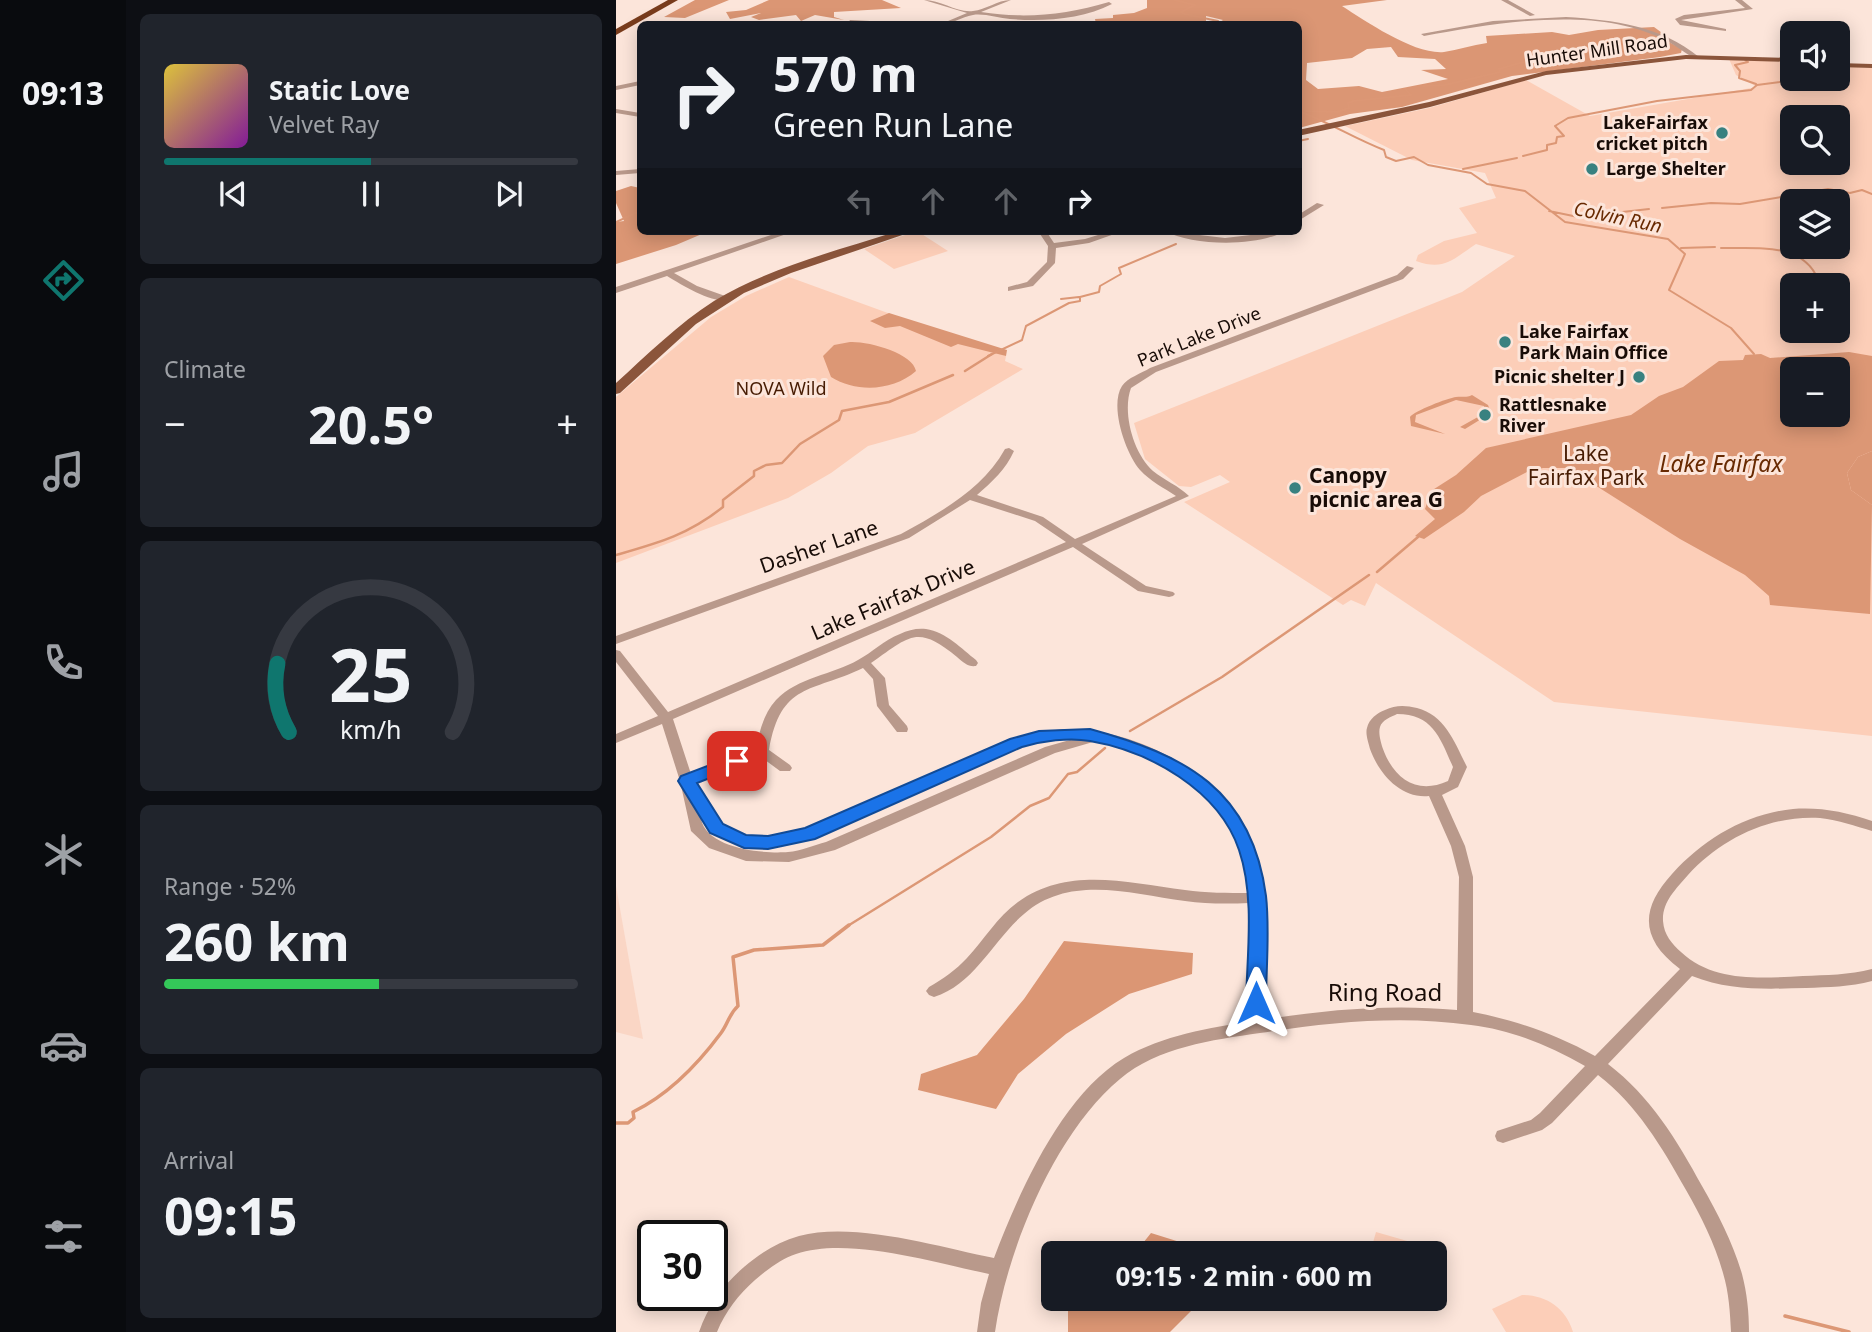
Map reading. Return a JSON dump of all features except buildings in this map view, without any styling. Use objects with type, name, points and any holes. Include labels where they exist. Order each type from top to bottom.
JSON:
[{"type":"highway","points":[[616,26],[663,0]]},
{"type":"highway","points":[[616,32],[674,0]]},
{"type":"main road","name":"Hunter Mill Road","points":[[1302,131],[1411,108],[1538,75],[1696,57],[1780,60]]},
{"type":"main road","points":[[1850,65],[1872,66]]},
{"type":"main road","points":[[616,390],[694,321],[725,299],[775,278],[898,235]]},
{"type":"street","points":[[927,0],[977,12],[1042,17],[1076,13],[1109,4]]},
{"type":"street","points":[[952,21],[1008,0]]},
{"type":"street","points":[[1504,0],[1532,15]]},
{"type":"street","points":[[1681,23],[1679,18],[1750,9],[1738,0]]},
{"type":"street","points":[[1424,34],[1532,15],[1601,14],[1652,23],[1696,57]]},
{"type":"street","points":[[1670,23],[1724,30]]},
{"type":"street","points":[[616,88],[637,84]]},
{"type":"street","points":[[616,111],[637,114]]},
{"type":"street","points":[[616,173],[637,171]]},
{"type":"street","points":[[1302,216],[1320,205]]},
{"type":"street","points":[[616,290],[779,235]]},
{"type":"street","points":[[1011,289],[1030,284],[1051,262],[1052,246],[1045,235]]},
{"type":"street","points":[[1052,246],[1106,235]]},
{"type":"street","points":[[1186,235],[1208,240],[1271,235]]},
{"type":"street","name":"Park Lake Drive","points":[[1184,496],[1146,471],[1136,458],[1121,406],[1127,386],[1153,370],[1400,277],[1410,268]]},
{"type":"street","points":[[668,273],[725,299]]},
{"type":"street","name":"Dasher Lane","points":[[616,640],[887,543],[930,522],[967,495],[1003,466],[1009,451]]},
{"type":"street","points":[[967,495],[1040,519],[1142,589],[1169,594]]},
{"type":"street","name":"Lake Fairfax Drive","points":[[616,739],[1184,496]]},
{"type":"street","points":[[762,752],[767,727],[782,702],[813,683],[864,662],[884,646],[911,635],[928,633],[972,663]]},
{"type":"street","points":[[616,654],[667,719],[687,781],[696,828],[714,844],[730,851],[763,858],[789,857],[859,834],[1065,745],[1104,738]]},
{"type":"street","points":[[864,662],[879,678],[883,706],[902,729]]},
{"type":"street","points":[[1395,710],[1413,710],[1429,715],[1441,725],[1460,773],[1453,784],[1434,792],[1414,791],[1391,778],[1373,734],[1380,717],[1395,710]]},
{"type":"street","points":[[687,781],[716,828],[744,841],[792,839],[847,818],[1016,743],[1056,734],[1104,738],[1167,762],[1189,775],[1218,801],[1231,816],[1248,849],[1257,898],[1256,1003],[1262,1026]]},
{"type":"street","points":[[687,781],[762,752]]},
{"type":"street","points":[[762,752],[785,768]]},
{"type":"street","points":[[1434,792],[1458,846],[1466,877],[1465,1018]]},
{"type":"street","points":[[1872,826],[1828,813],[1788,814],[1763,820],[1732,834],[1695,860],[1662,897],[1656,917],[1661,938],[1690,968],[1736,984],[1846,980],[1872,975]]},
{"type":"street","points":[[847,818],[859,834]]},
{"type":"street","points":[[934,991],[950,983],[971,966],[1023,906],[1069,886],[1102,883],[1185,896],[1257,898]]},
{"type":"street","points":[[1503,1136],[1535,1125],[1546,1118],[1690,968]]},
{"type":"street","name":"Ring Road","points":[[986,1332],[998,1268],[1056,1143],[1081,1105],[1096,1088],[1125,1066],[1156,1049],[1198,1037],[1364,1013],[1465,1018],[1526,1031],[1563,1046],[1596,1065],[1630,1093],[1649,1114],[1713,1220],[1734,1276],[1740,1332]]},
{"type":"street","points":[[708,1332],[720,1307],[748,1274],[784,1250],[805,1242],[844,1238],[998,1268]]},
{"type":"shaded area","points":[[695,0],[729,0],[685,18],[664,17]]},
{"type":"shaded area","points":[[769,0],[882,0],[901,8],[834,12],[834,17],[844,20],[815,15],[801,21],[796,15],[759,20],[751,17],[761,13],[730,19],[726,12],[746,10]]},
{"type":"shaded area","points":[[1147,0],[1387,0],[1342,6],[1392,36],[1432,52],[1487,43],[1486,36],[1552,32],[1569,35],[1598,30],[1654,27],[1669,38],[1667,41],[1682,49],[1681,53],[1660,57],[1512,76],[1402,107],[1350,114],[1302,127],[1302,21],[1222,21],[1206,16],[1206,21],[1095,19],[1134,13],[1147,8]],"holes":[[[1391,47],[1398,57],[1435,59],[1446,69],[1421,70],[1448,79],[1382,92],[1359,86],[1318,89],[1306,80],[1307,63],[1352,58],[1367,49]]]},
{"type":"shaded area","points":[[631,186],[637,187],[637,235],[700,235],[616,264],[616,222],[624,221],[616,203],[616,191]]},
{"type":"shaded area","points":[[889,313],[1007,350],[1006,356],[958,344],[951,347],[900,326],[885,328],[870,321]]},
{"type":"shaded area","points":[[1872,451],[1872,505],[1851,490],[1847,473],[1858,457]]},
{"type":"shaded area","points":[[616,886],[643,1039],[616,1032]]},
{"type":"shaded area","points":[[1064,941],[1193,953],[1192,974],[1129,994],[1066,1034],[1018,1074],[996,1109],[918,1090],[921,1074],[977,1055],[1024,999]]},
{"type":"shaded area","points":[[1151,1233],[1177,1241],[1145,1241]]},
{"type":"shaded area","points":[[1068,1311],[1191,1311],[1170,1332],[1068,1332]]},
{"type":"green space","name":"Lake Fairfax Park","points":[[1729,59],[1780,61],[1780,91],[1850,91],[1850,67],[1872,68],[1872,736],[1554,702],[1376,583],[1365,606],[1351,600],[1343,605],[1184,502],[1230,482],[1220,475],[1191,487],[1179,486],[1145,459],[1134,423],[1462,292],[1515,256],[1476,244],[1454,259],[1441,264],[1416,261],[1418,255],[1444,241],[1477,233],[1459,208],[1496,198],[1485,173],[1412,160],[1345,126],[1429,108],[1526,80],[1590,116],[1757,87],[1736,75]]},
{"type":"green space","points":[[905,235],[923,235],[948,251],[894,269],[864,249]]},
{"type":"green space","name":"NOVA Wild","points":[[789,277],[1006,356],[1005,361],[1023,369],[915,433],[868,446],[831,473],[788,498],[616,563],[616,397],[711,317],[746,296]]},
{"type":"green space","points":[[1376,1232],[1407,1241],[1373,1241]]},
{"type":"green space","points":[[1522,1295],[1539,1297],[1554,1304],[1565,1316],[1573,1332],[1506,1332],[1492,1309]]},
{"type":"water","points":[[850,342],[889,349],[907,359],[916,371],[897,383],[875,388],[841,382],[831,377],[823,356],[834,345]]},
{"type":"water","name":"Lake Fairfax","points":[[1849,352],[1872,356],[1872,451],[1858,457],[1847,473],[1851,490],[1872,505],[1870,614],[1770,605],[1769,596],[1745,575],[1680,539],[1568,468],[1543,468],[1527,472],[1481,496],[1464,512],[1424,539],[1415,536],[1435,519],[1425,509],[1431,491],[1456,475],[1486,448],[1631,415],[1659,396],[1683,387],[1719,361],[1743,360],[1745,355],[1761,354],[1770,358],[1780,357],[1780,427],[1850,427],[1850,357],[1783,357]]},
{"type":"water","name":"Rattlesnake River","points":[[1472,395],[1488,405],[1491,413],[1465,429],[1460,427],[1485,413],[1484,406],[1456,400],[1416,415],[1415,422],[1445,434],[1411,426],[1410,417],[1418,411],[1452,398]]},
{"type":"waterway","name":"Colvin Run","points":[[1175,0],[1195,5],[1181,12],[1184,14],[1218,21]]},
{"type":"waterway","points":[[1423,86],[1445,85],[1500,72],[1499,69],[1562,51],[1613,42]]},
{"type":"waterway","points":[[1744,59],[1748,62],[1735,65],[1740,71],[1739,78],[1756,84]]},
{"type":"waterway","points":[[1523,156],[1547,150],[1547,145],[1556,143],[1557,137],[1564,136],[1555,126],[1568,118],[1657,101],[1751,90],[1757,85],[1780,82]]},
{"type":"waterway","points":[[1305,111],[1338,112],[1349,108],[1348,103],[1354,101],[1411,95],[1405,89]]},
{"type":"waterway","name":"Colvin Run","points":[[1302,113],[1384,150],[1386,157],[1396,161],[1414,157],[1428,165],[1471,173],[1487,184],[1525,191],[1551,212]]},
{"type":"waterway","points":[[1302,140],[1308,139]]},
{"type":"waterway","points":[[1463,169],[1517,158]]},
{"type":"waterway","points":[[1662,208],[1711,203],[1740,204],[1828,189],[1850,193],[1862,190],[1872,194]]},
{"type":"waterway","points":[[1551,212],[1578,217],[1649,209]]},
{"type":"waterway","points":[[616,222],[637,212]]},
{"type":"waterway","name":"Colvin Run","points":[[1551,212],[1565,222],[1668,239],[1685,254],[1669,290],[1731,328],[1754,354]]},
{"type":"waterway","points":[[991,354],[1022,340],[1026,326],[1069,303],[1080,301],[1080,297],[1099,292],[1100,286],[1121,274],[1119,268],[1176,244]]},
{"type":"waterway","points":[[1681,248],[1715,247]]},
{"type":"waterway","points":[[1721,248],[1780,250],[1804,261],[1815,273]]},
{"type":"waterway","points":[[1061,299],[1079,297]]},
{"type":"waterway","points":[[965,371],[991,354]]},
{"type":"waterway","points":[[616,555],[672,537],[710,517],[723,507],[723,500],[754,476],[754,471],[766,465],[782,463],[800,444],[839,420],[842,411],[889,402],[953,375]]},
{"type":"waterway","points":[[1377,572],[1418,537]]},
{"type":"waterway","points":[[1130,731],[1222,677],[1369,575]]},
{"type":"waterway","points":[[848,926],[991,837],[1030,806],[1049,798],[1068,774],[1077,772],[1105,748]]},
{"type":"waterway","points":[[616,1123],[628,1123],[634,1118],[633,1112],[670,1088],[721,1033],[738,1006],[733,957],[754,950],[823,945],[848,926]]},
{"type":"waterway","points":[[1785,1316],[1849,1332]]},
{"type":"place","name":"LakeFairfax cricket pitch","points":[[1722,133]]},
{"type":"place","name":"Large Shelter","points":[[1592,169]]},
{"type":"place","name":"Lake Fairfax Park Main Office","points":[[1505,342]]},
{"type":"place","name":"Picnic shelter J","points":[[1639,377]]},
{"type":"place","name":"Rattlesnake River","points":[[1485,415]]},
{"type":"place","name":"Canopy picnic area G","points":[[1295,488]]},
{"type":"route","points":[[737,761],[687,781],[716,828],[744,841],[768,843],[809,834],[1016,743],[1039,737],[1075,733],[1090,735],[1149,753],[1189,775],[1204,787],[1231,816],[1248,849],[1254,870],[1257,898],[1256,1003]]}]
